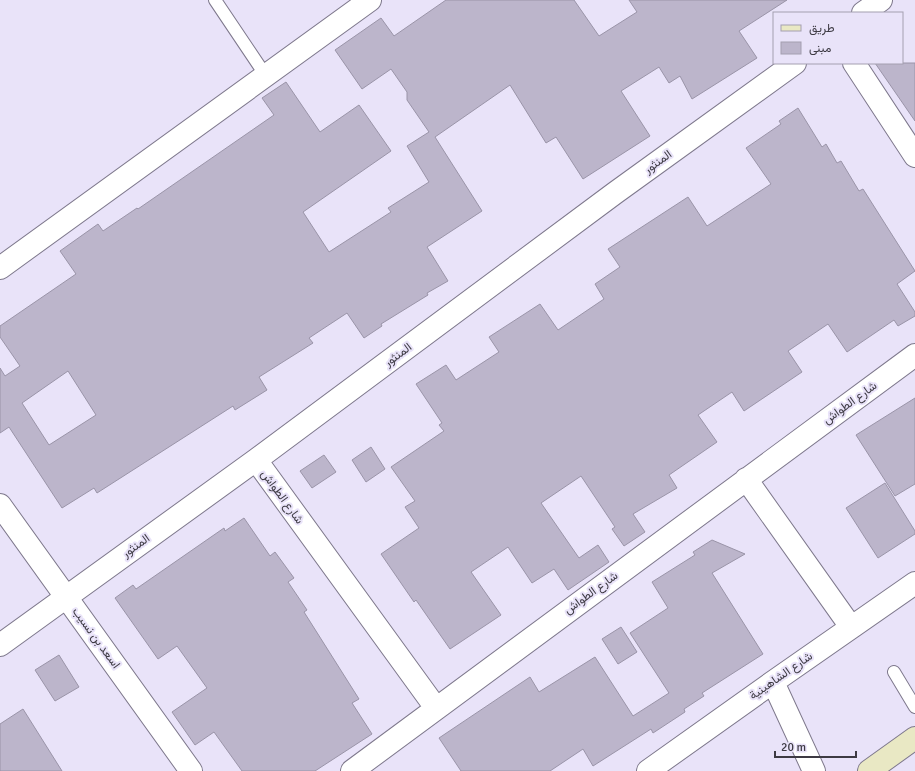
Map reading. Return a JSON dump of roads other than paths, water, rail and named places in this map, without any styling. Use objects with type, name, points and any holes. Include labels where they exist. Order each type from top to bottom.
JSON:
[{"type":"street","points":[[0,268],[370,0]]},
{"type":"street","points":[[864,12],[881,0]]},
{"type":"street","name":"المنثور","points":[[0,645],[256,460],[616,193],[794,64]]},
{"type":"street","points":[[855,64],[915,156]]},
{"type":"street","name":"شارع الطواش","points":[[352,771],[915,355]]},
{"type":"street","name":"شارع الطواش","points":[[256,460],[436,708]]},
{"type":"street","points":[[746,479],[851,628]]},
{"type":"street","name":"اسعد بن نسيب","points":[[0,505],[191,771]]},
{"type":"street","name":"شارع الشاهينية","points":[[648,771],[915,583]]},
{"type":"street","points":[[773,682],[814,771]]},
{"type":"street","points":[[869,771],[915,738]]},
{"type":"lane","points":[[215,0],[266,76]]},
{"type":"lane","points":[[894,672],[915,706]]}]
